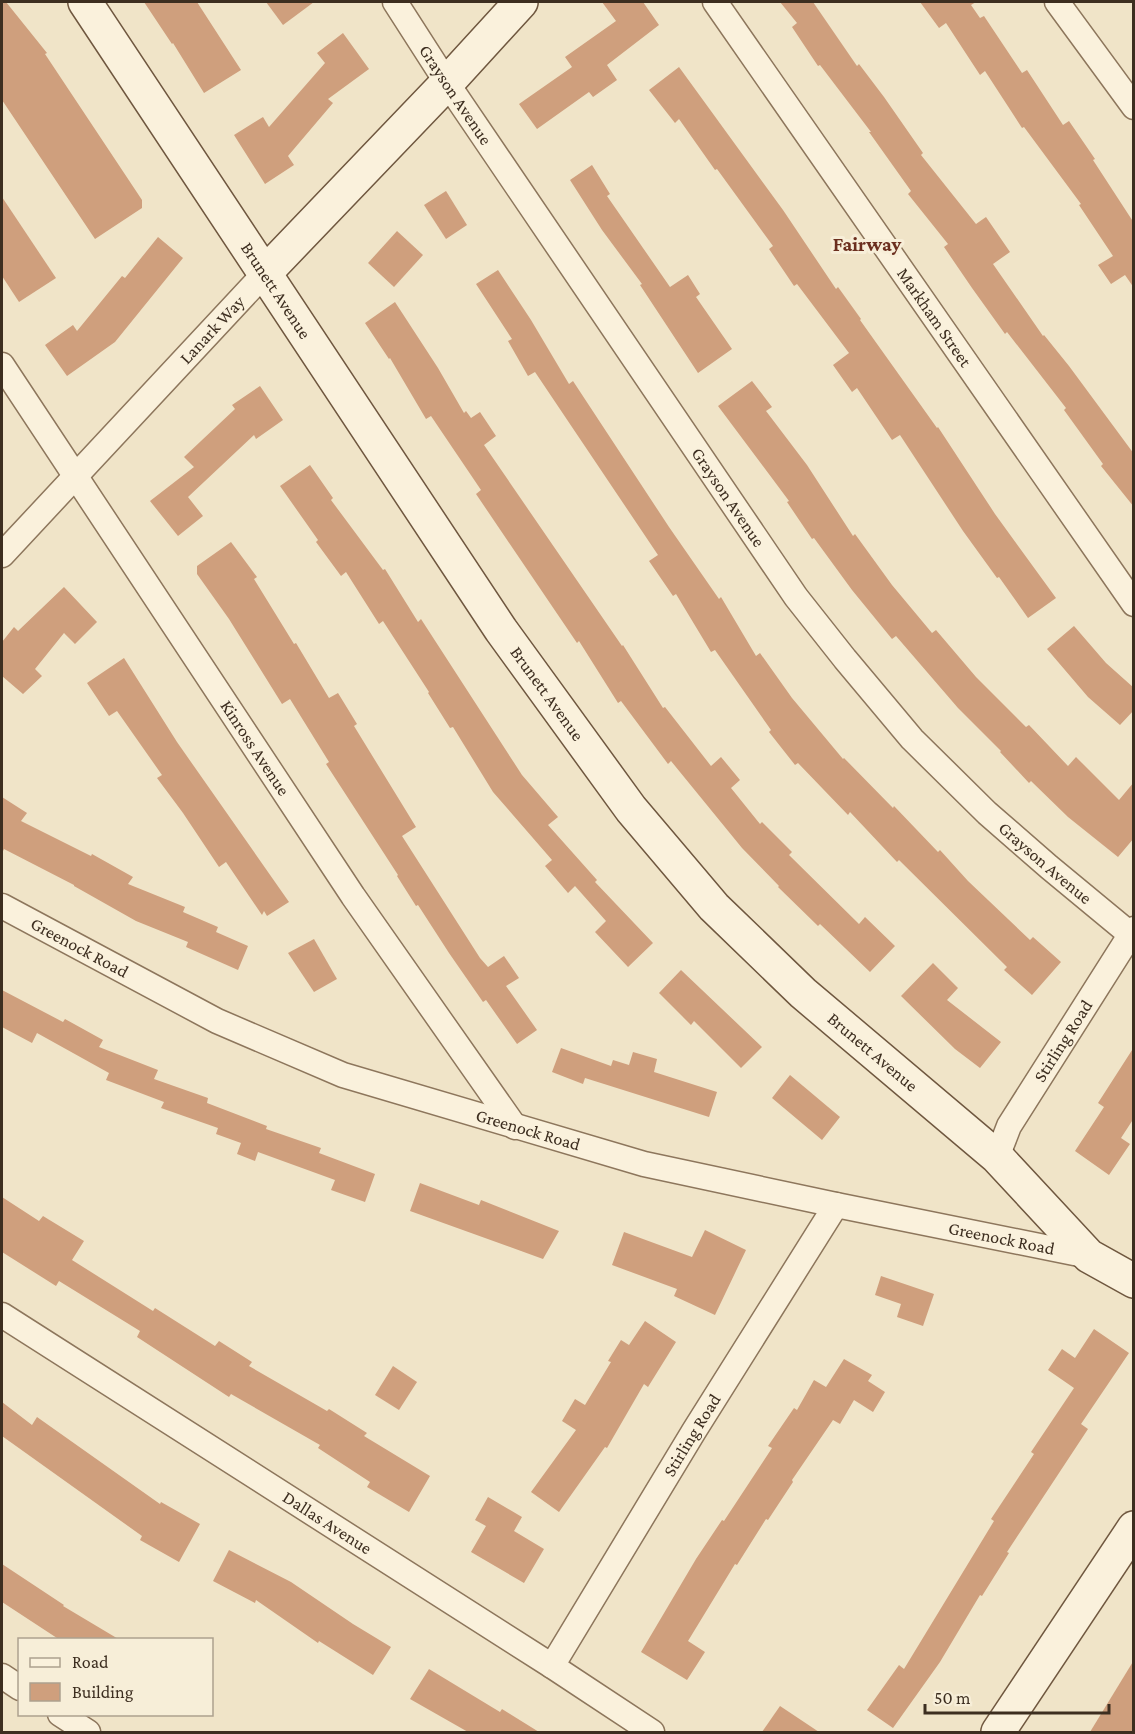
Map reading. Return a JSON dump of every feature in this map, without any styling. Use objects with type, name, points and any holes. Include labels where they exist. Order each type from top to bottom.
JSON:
[{"type":"street","name":"Brunett Avenue","points":[[85,2],[501,630],[631,809],[714,907],[802,993],[997,1157],[1089,1256],[1134,1281]]},
{"type":"street","name":"Grayson Avenue","points":[[395,2],[447,83],[795,597],[912,739],[987,813],[1049,867],[1132,931]]},
{"type":"street","name":"Lanark Way","points":[[2,555],[521,2]]},
{"type":"street","name":"Markham Street","points":[[715,2],[1134,604]]},
{"type":"street","points":[[1057,2],[1134,106]]},
{"type":"street","name":"Kinross Avenue","points":[[2,365],[353,896],[515,1127]]},
{"type":"street","name":"Greenock Road","points":[[2,906],[228,1026],[343,1075],[644,1164],[1089,1256]]},
{"type":"street","name":"Stirling Road","points":[[997,1157],[1009,1126],[1132,931]]},
{"type":"street","name":"Stirling Road","points":[[552,1666],[694,1431],[836,1205]]},
{"type":"street","name":"Dallas Avenue","points":[[2,1315],[652,1732]]},
{"type":"street","points":[[998,1732],[1128,1547]]},
{"type":"street","points":[[2,1676],[18,1687]]},
{"type":"street","points":[[63,1716],[88,1732]]},
{"type":"building","points":[[2,2],[6,2],[47,53],[45,54],[142,200],[142,208],[95,239],[2,100]]},
{"type":"building","points":[[144,2],[197,2],[241,70],[204,93]]},
{"type":"building","points":[[266,2],[314,2],[283,25]]},
{"type":"building","points":[[602,2],[643,2],[659,25],[607,65],[617,80],[593,97],[589,92],[537,129],[519,104],[572,67],[565,57],[616,21]]},
{"type":"building","points":[[780,2],[813,2],[857,66],[859,64],[884,97],[923,153],[921,155],[976,224],[986,217],[1010,252],[993,264],[1043,336],[1069,366],[1134,454],[1134,507],[1101,466],[1103,464],[1064,410],[1066,408],[1007,332],[1005,334],[972,288],[944,247],[948,244],[908,194],[911,191],[869,132],[871,132],[820,65],[818,66],[792,27],[797,23]]},
{"type":"building","points":[[920,2],[976,2],[971,5],[980,18],[984,16],[1022,73],[1027,70],[1063,125],[1069,121],[1134,223],[1134,288],[1125,275],[1111,284],[1098,265],[1113,256],[1079,205],[1081,204],[1024,127],[1022,128],[985,71],[980,75],[946,23],[939,28]]},
{"type":"building","points":[[343,33],[369,69],[328,99],[333,103],[288,156],[294,165],[265,184],[234,135],[263,117],[269,127],[325,63],[317,53]]},
{"type":"building","points":[[679,67],[783,210],[836,289],[838,287],[938,427],[995,514],[1056,598],[1028,618],[963,531],[900,435],[892,440],[857,388],[852,392],[833,365],[849,353],[797,284],[794,286],[769,249],[773,246],[679,119],[675,123],[649,90]]},
{"type":"building","points":[[592,165],[610,194],[607,196],[670,287],[688,275],[700,294],[696,297],[732,349],[698,373],[640,285],[642,284],[602,230],[570,180]]},
{"type":"building","points":[[446,191],[467,225],[446,239],[424,205]]},
{"type":"building","points":[[2,197],[56,278],[19,302],[2,276]]},
{"type":"building","points":[[397,231],[423,255],[394,287],[368,263]]},
{"type":"building","points":[[158,237],[183,258],[115,342],[67,376],[45,345],[73,325],[77,331],[122,276],[125,278]]},
{"type":"building","points":[[498,270],[569,384],[573,381],[669,527],[719,599],[721,597],[756,656],[760,653],[792,698],[843,759],[893,808],[894,806],[938,852],[940,850],[968,881],[1030,940],[1033,937],[1061,962],[1032,995],[1004,970],[1007,967],[899,860],[897,862],[850,812],[848,815],[798,763],[795,765],[769,732],[771,730],[715,650],[711,652],[676,594],[673,596],[649,561],[658,555],[535,372],[528,376],[508,341],[512,339],[476,284]]},
{"type":"building","points":[[395,302],[464,413],[466,411],[471,418],[480,412],[496,436],[484,445],[623,645],[663,708],[665,707],[711,766],[721,757],[740,780],[731,788],[760,824],[762,822],[792,852],[789,855],[859,924],[865,917],[895,946],[870,972],[778,887],[742,848],[671,761],[668,764],[621,701],[618,703],[579,641],[577,643],[476,494],[481,490],[431,416],[426,419],[390,358],[365,323]]},
{"type":"building","points":[[752,381],[772,407],[766,411],[807,465],[853,536],[855,534],[892,585],[932,633],[936,630],[976,677],[1026,727],[1029,725],[1068,766],[1076,757],[1119,800],[1134,782],[1134,838],[1118,857],[1068,817],[1031,781],[1029,783],[958,708],[896,636],[892,639],[814,538],[812,539],[787,502],[789,501],[718,406]]},
{"type":"building","points":[[260,386],[283,420],[256,439],[254,435],[188,497],[203,516],[178,536],[150,501],[194,467],[184,457],[235,409],[232,405]]},
{"type":"building","points":[[310,465],[333,498],[331,500],[383,570],[385,569],[418,622],[421,619],[522,775],[558,817],[548,825],[597,880],[595,882],[653,943],[628,967],[595,932],[606,921],[575,886],[568,893],[545,866],[552,860],[493,792],[383,621],[379,624],[346,572],[341,576],[280,486]]},
{"type":"building","points":[[231,542],[257,577],[254,579],[329,698],[338,693],[357,724],[354,726],[416,827],[402,836],[480,958],[488,967],[504,956],[519,978],[506,986],[537,1030],[517,1044],[486,1000],[483,1002],[418,905],[416,906],[326,764],[329,762],[290,699],[282,704],[229,619],[197,574],[197,566]]},
{"type":"building","points":[[64,587],[97,622],[75,644],[64,633],[35,669],[42,676],[23,694],[2,676],[2,642],[14,627],[18,631]]},
{"type":"building","points":[[1074,626],[1106,663],[1134,688],[1134,710],[1120,725],[1088,697],[1047,649]]},
{"type":"building","points":[[124,658],[177,742],[289,902],[267,916],[264,911],[262,915],[226,862],[219,867],[157,778],[162,775],[117,711],[109,716],[87,683]]},
{"type":"building","points":[[2,797],[27,813],[21,821],[91,856],[92,854],[133,877],[128,884],[185,907],[183,912],[218,927],[216,932],[248,946],[238,970],[186,947],[188,942],[136,921],[74,885],[4,849],[2,853]]},
{"type":"building","points":[[314,939],[337,979],[314,992],[288,953]]},
{"type":"building","points":[[933,963],[958,988],[947,1000],[1001,1042],[980,1068],[955,1049],[901,996]]},
{"type":"building","points":[[681,970],[762,1047],[741,1068],[694,1021],[691,1025],[659,993]]},
{"type":"building","points":[[2,990],[63,1022],[65,1019],[103,1040],[99,1047],[158,1070],[154,1079],[208,1098],[207,1103],[267,1126],[266,1129],[321,1148],[319,1153],[375,1174],[365,1202],[331,1190],[335,1180],[258,1152],[255,1161],[237,1154],[241,1143],[216,1134],[218,1128],[161,1108],[164,1102],[106,1080],[109,1073],[37,1033],[32,1043],[2,1027]]},
{"type":"building","points":[[1134,1047],[1134,1118],[1121,1138],[1130,1144],[1109,1175],[1075,1151],[1104,1107],[1098,1103]]},
{"type":"building","points":[[561,1048],[611,1066],[613,1060],[629,1065],[633,1052],[657,1059],[654,1072],[717,1092],[709,1117],[585,1078],[583,1084],[552,1072]]},
{"type":"building","points":[[790,1075],[840,1117],[822,1140],[772,1098]]},
{"type":"building","points":[[420,1183],[479,1205],[481,1200],[559,1231],[543,1259],[410,1211]]},
{"type":"building","points":[[2,1197],[39,1221],[43,1216],[84,1241],[72,1260],[153,1311],[155,1308],[215,1346],[219,1341],[252,1362],[249,1366],[327,1411],[329,1409],[367,1433],[364,1436],[430,1476],[409,1512],[367,1487],[370,1482],[318,1448],[320,1445],[231,1394],[229,1397],[137,1337],[140,1331],[59,1281],[56,1286],[2,1252]]},
{"type":"building","points":[[705,1230],[746,1250],[715,1315],[674,1296],[677,1289],[612,1265],[624,1232],[692,1257]]},
{"type":"building","points":[[881,1276],[934,1294],[923,1326],[897,1317],[901,1304],[875,1295]]},
{"type":"building","points":[[645,1321],[676,1342],[648,1387],[644,1384],[607,1448],[605,1447],[559,1512],[531,1492],[576,1430],[562,1421],[575,1399],[585,1405],[611,1362],[608,1361],[621,1340],[629,1345]]},
{"type":"building","points":[[1094,1329],[1129,1353],[1081,1424],[1088,1429],[1007,1552],[1009,1553],[982,1596],[980,1595],[940,1662],[893,1728],[867,1710],[899,1665],[904,1669],[994,1521],[991,1519],[1034,1454],[1031,1452],[1074,1388],[1048,1370],[1062,1349],[1075,1358]]},
{"type":"building","points":[[844,1359],[872,1375],[868,1381],[885,1392],[873,1412],[854,1400],[840,1424],[833,1420],[768,1520],[766,1519],[737,1565],[735,1564],[688,1641],[705,1652],[687,1680],[641,1652],[696,1559],[772,1448],[768,1446],[794,1408],[797,1410],[814,1380],[826,1387]]},
{"type":"building","points":[[393,1366],[417,1382],[399,1410],[375,1395]]},
{"type":"building","points":[[2,1402],[32,1425],[37,1417],[160,1504],[161,1502],[200,1524],[179,1562],[140,1540],[142,1536],[2,1436]]},
{"type":"building","points":[[488,1497],[522,1517],[514,1531],[544,1549],[524,1583],[471,1552],[486,1526],[475,1520]]},
{"type":"building","points":[[229,1550],[291,1582],[391,1647],[373,1675],[319,1641],[318,1643],[256,1600],[255,1603],[213,1581]]},
{"type":"building","points":[[2,1564],[63,1606],[117,1638],[57,1638],[2,1602]]},
{"type":"building","points":[[1134,1660],[1134,1732],[1090,1732]]},
{"type":"building","points":[[429,1669],[500,1712],[502,1709],[539,1732],[468,1732],[410,1699]]},
{"type":"building","points":[[780,1706],[819,1732],[762,1732]]},
{"type":"district","name":"Fairway","points":[[867,244]]}]
